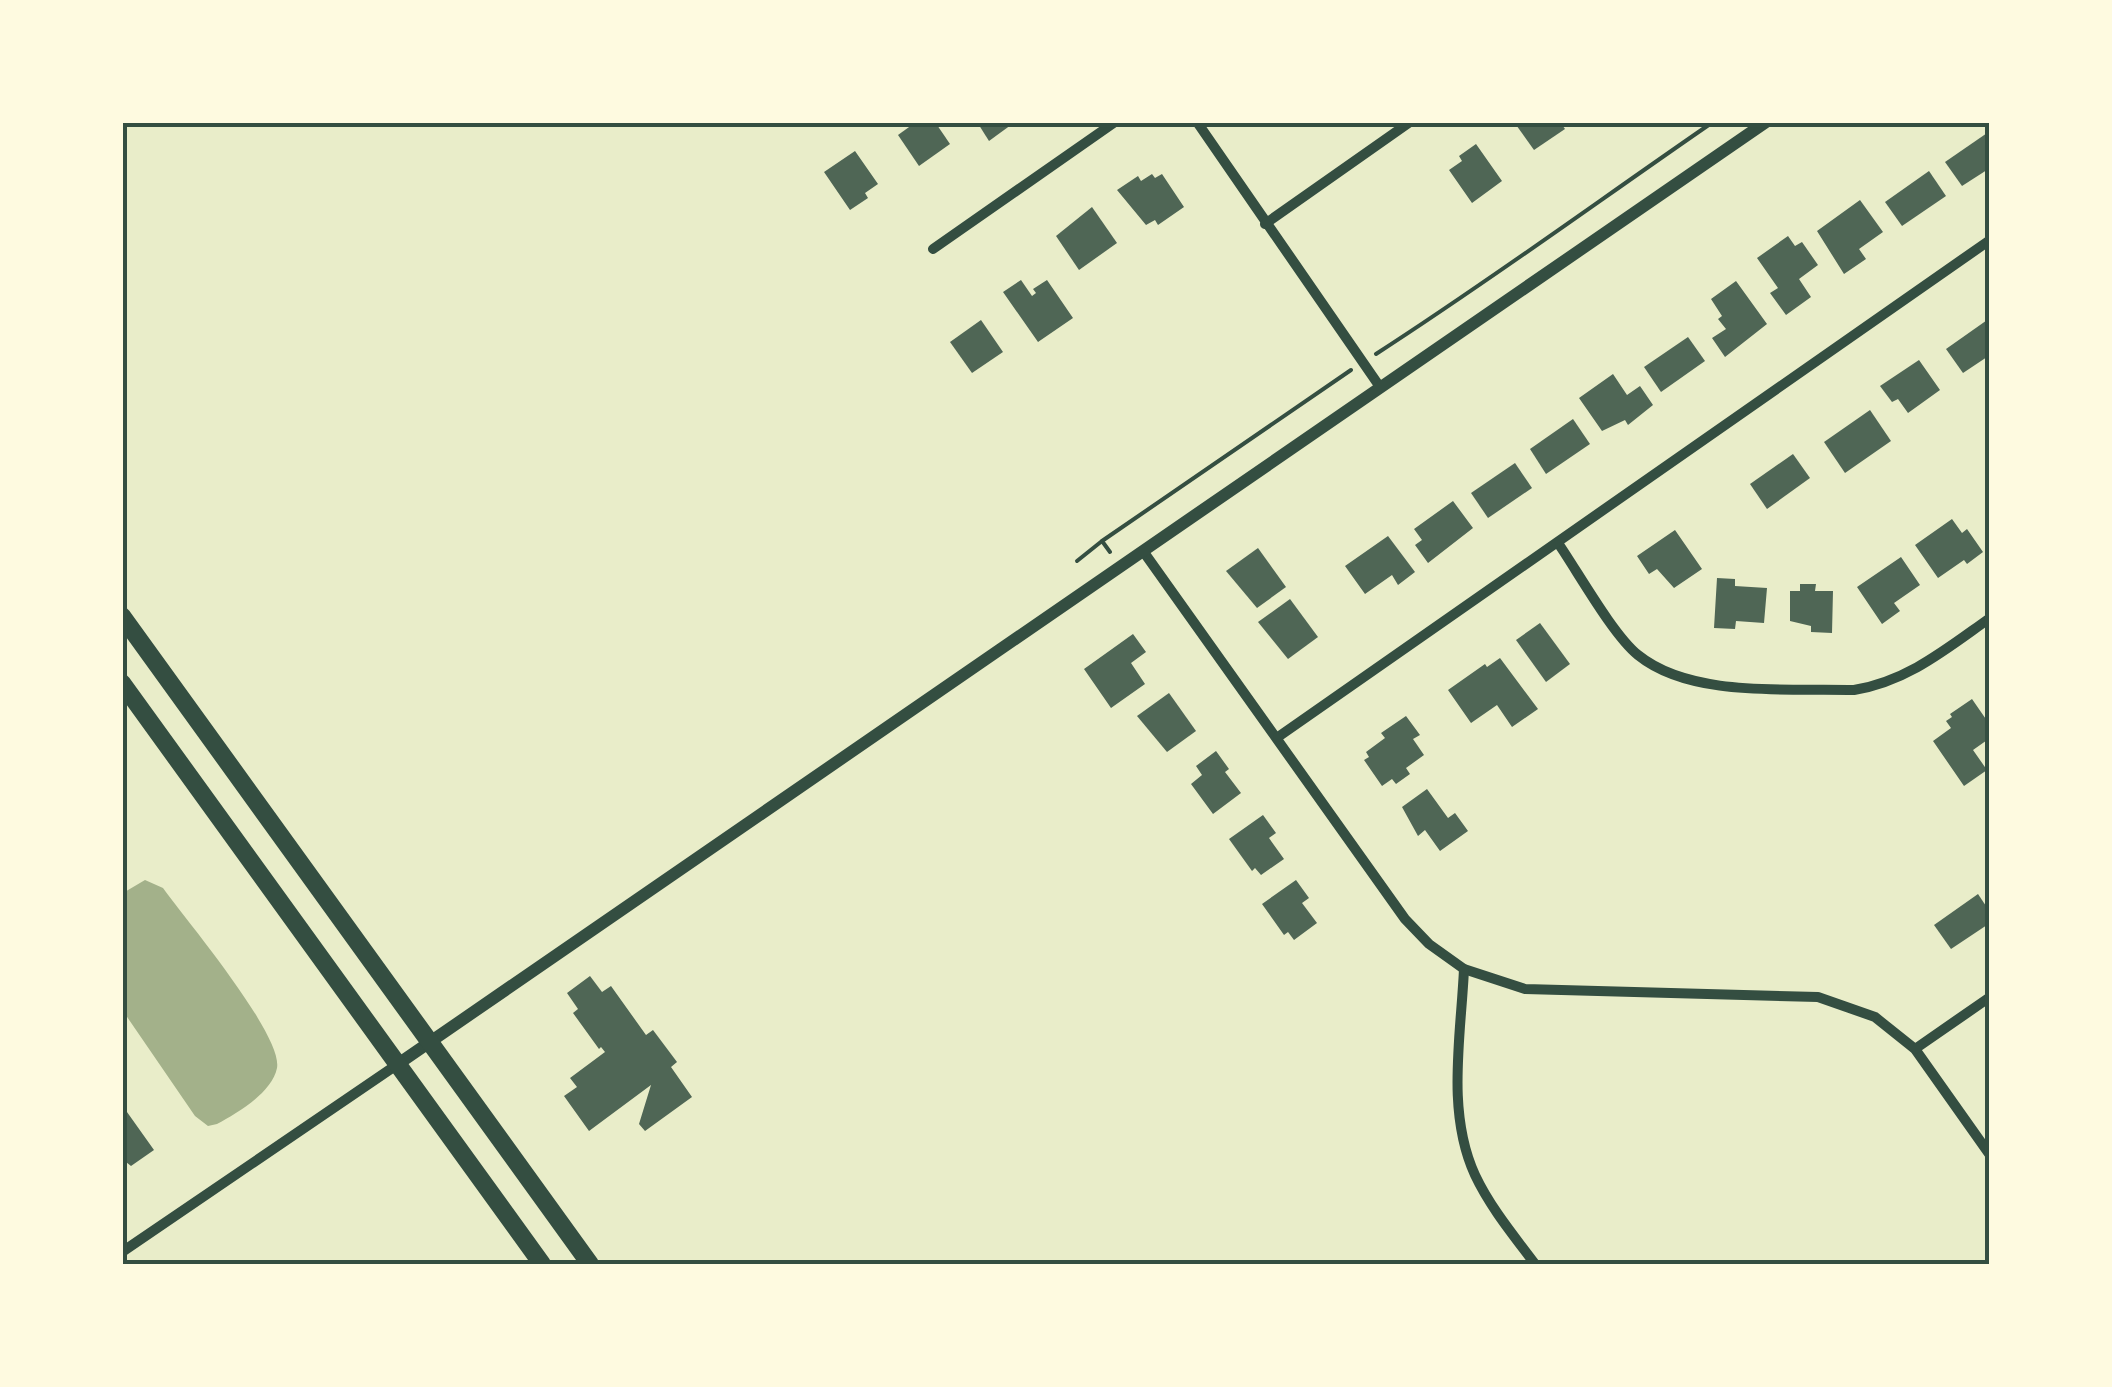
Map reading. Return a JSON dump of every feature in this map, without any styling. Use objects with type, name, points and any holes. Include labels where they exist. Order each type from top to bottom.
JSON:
[{"type":"main road","points":[[122,616],[590,1264]]},
{"type":"main road","points":[[122,683],[542,1264]]},
{"type":"street","points":[[934,249],[1115,122]]},
{"type":"street","points":[[1197,122],[1380,387]]},
{"type":"street","points":[[1264,224],[1410,122]]},
{"type":"street","points":[[122,1252],[1766,122]]},
{"type":"street","points":[[1278,737],[1990,240]]},
{"type":"street","points":[[1558,542],[1636,654],[1658,668],[1690,680],[1745,687],[1872,687],[1917,669],[1990,618]]},
{"type":"street","points":[[1144,552],[1405,919],[1464,969],[1525,989],[1818,997],[1875,1016],[1915,1049],[1990,1155]]},
{"type":"street","points":[[1464,969],[1458,1112],[1464,1144],[1480,1186],[1535,1264]]},
{"type":"street","points":[[1915,1049],[1990,997]]},
{"type":"path","points":[[1076,560],[1513,265],[1633,175],[1660,162],[1713,122]]},
{"type":"path","points":[[1102,542],[1121,568]]},
{"type":"shaded area","points":[[145,880],[163,888],[211,950],[250,1005],[275,1052],[277,1068],[268,1086],[253,1101],[217,1124],[208,1126],[195,1116],[123,1011],[123,893]]},
{"type":"building","points":[[916,122],[935,122],[950,144],[919,166],[898,135]]},
{"type":"building","points":[[977,122],[1015,122],[989,141]]},
{"type":"building","points":[[1514,122],[1560,122],[1565,129],[1534,150]]},
{"type":"building","points":[[1990,131],[1990,168],[1962,186],[1945,162]]},
{"type":"building","points":[[1476,144],[1502,181],[1472,203],[1449,170],[1462,161],[1459,156]]},
{"type":"building","points":[[855,151],[878,184],[865,193],[868,198],[850,210],[824,172]]},
{"type":"building","points":[[1929,171],[1946,196],[1902,226],[1885,202]]},
{"type":"building","points":[[1152,174],[1155,178],[1162,174],[1184,207],[1158,225],[1155,220],[1146,225],[1117,190],[1138,176],[1141,181]]},
{"type":"building","points":[[1860,200],[1883,232],[1859,249],[1866,259],[1844,274],[1817,231]]},
{"type":"building","points":[[1092,207],[1117,243],[1079,270],[1056,236]]},
{"type":"building","points":[[1788,236],[1795,246],[1802,242],[1818,265],[1799,279],[1811,297],[1786,315],[1770,293],[1778,288],[1757,258]]},
{"type":"building","points":[[1021,280],[1032,296],[1036,293],[1033,289],[1047,280],[1073,318],[1038,342],[1003,292]]},
{"type":"building","points":[[1736,281],[1767,324],[1725,357],[1712,338],[1726,329],[1711,299]]},
{"type":"building","points":[[1990,318],[1990,355],[1963,373],[1946,349]]},
{"type":"building","points":[[981,320],[1003,352],[972,373],[950,342]]},
{"type":"building","points":[[1688,337],[1705,361],[1661,392],[1644,367]]},
{"type":"building","points":[[1919,360],[1940,390],[1908,413],[1898,399],[1892,402],[1880,386]]},
{"type":"building","points":[[1613,374],[1627,395],[1640,386],[1653,405],[1628,425],[1625,420],[1602,431],[1579,398]]},
{"type":"building","points":[[1870,410],[1891,441],[1845,473],[1824,442]]},
{"type":"building","points":[[1573,419],[1590,444],[1546,474],[1530,449]]},
{"type":"building","points":[[1793,454],[1810,478],[1767,509],[1750,484]]},
{"type":"building","points":[[1515,463],[1532,488],[1488,518],[1471,493]]},
{"type":"building","points":[[1453,501],[1473,528],[1428,563],[1415,545],[1422,540],[1414,529]]},
{"type":"building","points":[[1952,519],[1962,533],[1967,529],[1983,552],[1938,578],[1915,545]]},
{"type":"building","points":[[1675,530],[1702,569],[1674,588],[1657,569],[1649,574],[1637,556]]},
{"type":"building","points":[[1388,536],[1415,572],[1398,585],[1392,575],[1365,594],[1345,566]]},
{"type":"building","points":[[1258,548],[1286,587],[1257,608],[1226,571]]},
{"type":"building","points":[[1901,557],[1920,585],[1894,603],[1900,611],[1882,624],[1857,587]]},
{"type":"building","points":[[1717,578],[1735,579],[1735,586],[1767,588],[1764,623],[1736,621],[1735,629],[1714,628]]},
{"type":"building","points":[[1800,584],[1816,584],[1815,591],[1833,591],[1832,633],[1811,632],[1811,626],[1790,621],[1790,591],[1800,591]]},
{"type":"building","points":[[1290,599],[1318,637],[1288,659],[1258,622]]},
{"type":"building","points":[[1540,623],[1570,664],[1546,682],[1516,640]]},
{"type":"building","points":[[1133,634],[1146,652],[1131,663],[1145,684],[1111,708],[1084,669]]},
{"type":"building","points":[[1500,658],[1538,709],[1512,727],[1497,705],[1471,723],[1448,690]]},
{"type":"building","points":[[1169,693],[1196,731],[1167,752],[1137,716]]},
{"type":"building","points":[[1972,699],[1990,725],[1990,738],[1973,750],[1987,770],[1964,786],[1933,741],[1951,728],[1946,721],[1952,717],[1950,714]]},
{"type":"building","points":[[1406,716],[1420,735],[1413,739],[1424,755],[1406,768],[1410,774],[1396,784],[1392,779],[1382,786],[1364,760],[1369,757],[1366,752],[1385,738],[1381,733]]},
{"type":"building","points":[[1216,751],[1229,769],[1225,772],[1241,793],[1213,814],[1191,784],[1202,775],[1196,766]]},
{"type":"building","points":[[1427,789],[1448,818],[1455,813],[1468,831],[1440,851],[1425,830],[1418,836],[1402,807]]},
{"type":"building","points":[[1263,815],[1276,833],[1269,838],[1284,859],[1261,875],[1255,868],[1252,871],[1229,839]]},
{"type":"building","points":[[1296,880],[1309,898],[1302,903],[1317,923],[1294,940],[1288,932],[1284,935],[1262,904]]},
{"type":"building","points":[[1978,894],[1990,912],[1990,923],[1951,949],[1934,925]]},
{"type":"building","points":[[590,976],[602,992],[611,986],[646,1035],[653,1030],[677,1062],[671,1067],[692,1097],[645,1131],[639,1124],[651,1085],[589,1131],[564,1096],[577,1087],[570,1078],[605,1052],[573,1013],[578,1009],[567,993]]},
{"type":"building","points":[[122,1105],[154,1150],[131,1166],[126,1162],[122,1165]]}]
